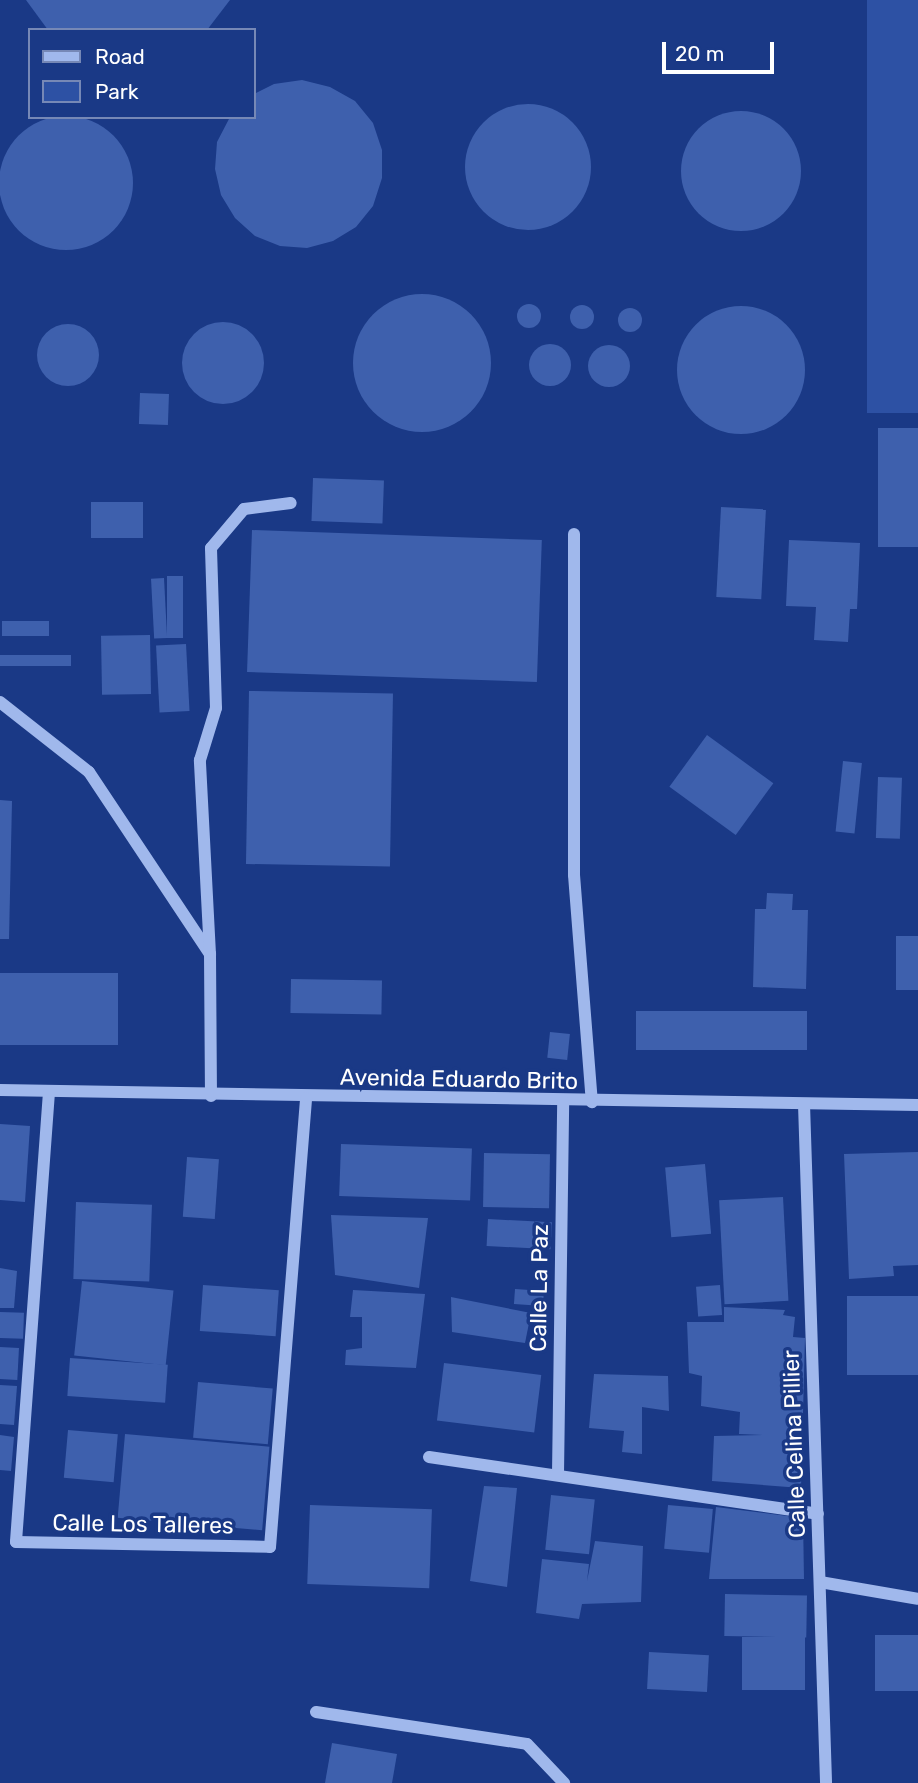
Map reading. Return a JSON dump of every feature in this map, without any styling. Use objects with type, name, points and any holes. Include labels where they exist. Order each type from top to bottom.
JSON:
[{"type":"street","points":[[211,1096],[210,954],[200,760],[216,708],[211,548],[244,509],[291,503]]},
{"type":"street","points":[[574,534],[574,875],[592,1102]]},
{"type":"street","points":[[0,702],[89,772],[210,954]]},
{"type":"street","name":"Avenida Eduardo Brito","points":[[0,1090],[306,1098],[918,1105]]},
{"type":"street","name":"Calle Los Talleres","points":[[49,1092],[16,1542],[270,1546],[306,1098]]},
{"type":"street","name":"Calle La Paz","points":[[558,1474],[563,1102]]},
{"type":"street","name":"Calle Celina Pillier","points":[[804,1104],[826,1783]]},
{"type":"street","points":[[429,1457],[818,1514]]},
{"type":"street","points":[[820,1582],[918,1599]]},
{"type":"street","points":[[316,1712],[527,1744],[564,1783]]},
{"type":"green space","points":[[867,0],[918,0],[918,413],[867,413]]},
{"type":"building","points":[[26,0],[230,0],[209,28],[47,28]]},
{"type":"building","points":[[302,80],[330,87],[355,101],[373,123],[382,150],[382,178],[373,206],[356,227],[333,241],[307,248],[280,246],[255,236],[235,218],[221,195],[215,169],[217,142],[229,119],[256,119],[256,93],[274,84]]},
{"type":"building","points":[[528,104],[552,109],[572,123],[586,143],[591,167],[586,191],[572,211],[552,225],[528,230],[504,225],[484,211],[470,191],[465,167],[470,143],[484,123],[504,109]]},
{"type":"building","points":[[741,111],[764,115],[784,128],[797,148],[801,171],[797,194],[784,214],[764,227],[741,231],[718,227],[698,214],[685,194],[681,171],[685,148],[698,128],[718,115]]},
{"type":"building","points":[[46,119],[86,119],[103,127],[122,146],[132,170],[132,196],[122,220],[103,239],[79,249],[53,249],[29,239],[10,220],[0,196],[0,170],[10,146],[29,127]]},
{"type":"building","points":[[422,294],[449,299],[471,314],[486,336],[491,363],[486,390],[471,412],[449,427],[422,432],[395,427],[373,412],[358,390],[353,363],[358,336],[373,314],[395,299]]},
{"type":"building","points":[[529,304],[538,307],[541,316],[538,325],[529,328],[520,325],[517,316],[520,307]]},
{"type":"building","points":[[582,305],[591,308],[594,317],[591,326],[582,329],[573,326],[570,317],[573,308]]},
{"type":"building","points":[[741,306],[766,311],[786,325],[800,345],[805,370],[800,395],[786,415],[766,429],[741,434],[716,429],[696,415],[682,395],[677,370],[682,345],[696,325],[716,311]]},
{"type":"building","points":[[630,308],[639,311],[642,320],[639,329],[630,332],[621,329],[618,320],[621,311]]},
{"type":"building","points":[[223,322],[239,325],[252,334],[261,347],[264,363],[261,379],[252,392],[239,401],[223,404],[207,401],[194,392],[185,379],[182,363],[185,347],[194,334],[207,325]]},
{"type":"building","points":[[68,324],[90,333],[99,355],[90,377],[68,386],[46,377],[37,355],[46,333]]},
{"type":"building","points":[[550,344],[565,350],[571,365],[565,380],[550,386],[535,380],[529,365],[535,350]]},
{"type":"building","points":[[609,345],[624,351],[630,366],[624,381],[609,387],[594,381],[588,366],[594,351]]},
{"type":"building","points":[[140,393],[169,394],[168,425],[139,424]]},
{"type":"building","points":[[878,428],[918,428],[918,547],[878,547]]},
{"type":"building","points":[[313,478],[384,480],[382,523],[311,521]]},
{"type":"building","points":[[91,502],[143,502],[143,538],[91,538]]},
{"type":"building","points":[[721,507],[766,509],[761,599],[716,597]]},
{"type":"building","points":[[252,530],[542,540],[537,682],[247,672]]},
{"type":"building","points":[[789,540],[860,543],[857,609],[850,609],[848,642],[814,640],[816,607],[786,606]]},
{"type":"building","points":[[167,576],[183,576],[183,638],[167,638]]},
{"type":"building","points":[[164,578],[167,638],[154,639],[151,579]]},
{"type":"building","points":[[2,621],[49,621],[49,636],[2,636]]},
{"type":"building","points":[[150,635],[151,694],[102,695],[101,636]]},
{"type":"building","points":[[186,644],[190,711],[160,712],[156,646]]},
{"type":"building","points":[[0,655],[71,655],[71,666],[0,666]]},
{"type":"building","points":[[249,691],[393,694],[390,866],[246,864]]},
{"type":"building","points":[[707,735],[773,783],[736,835],[669,787]]},
{"type":"building","points":[[843,761],[862,763],[854,834],[836,832]]},
{"type":"building","points":[[878,777],[902,778],[900,839],[876,838]]},
{"type":"building","points":[[0,800],[12,801],[9,939],[0,939]]},
{"type":"building","points":[[767,893],[793,894],[792,910],[808,910],[806,989],[753,987],[755,909],[766,909]]},
{"type":"building","points":[[896,936],[918,936],[918,990],[896,990]]},
{"type":"building","points":[[0,973],[118,973],[118,1045],[0,1045]]},
{"type":"building","points":[[291,979],[382,981],[381,1015],[290,1013]]},
{"type":"building","points":[[636,1011],[807,1011],[807,1050],[636,1050]]},
{"type":"building","points":[[550,1032],[570,1034],[567,1060],[547,1058]]},
{"type":"building","points":[[0,1124],[30,1126],[25,1202],[0,1200]]},
{"type":"building","points":[[341,1144],[472,1149],[470,1201],[339,1196]]},
{"type":"building","points":[[918,1152],[918,1265],[893,1266],[894,1276],[849,1279],[844,1154]]},
{"type":"building","points":[[484,1153],[550,1154],[549,1208],[483,1207]]},
{"type":"building","points":[[187,1157],[219,1159],[215,1219],[183,1217]]},
{"type":"building","points":[[705,1164],[711,1234],[671,1237],[665,1167]]},
{"type":"building","points":[[783,1197],[788,1301],[725,1304],[719,1200]]},
{"type":"building","points":[[76,1202],[152,1205],[149,1282],[73,1279]]},
{"type":"building","points":[[331,1215],[428,1218],[419,1288],[335,1275]]},
{"type":"building","points":[[488,1219],[552,1222],[550,1249],[487,1246]]},
{"type":"building","points":[[0,1268],[17,1271],[14,1308],[0,1308]]},
{"type":"building","points":[[82,1281],[173,1291],[166,1365],[74,1356]]},
{"type":"building","points":[[203,1285],[279,1290],[276,1336],[200,1331]]},
{"type":"building","points":[[720,1285],[722,1315],[698,1317],[696,1287]]},
{"type":"building","points":[[515,1289],[544,1291],[543,1306],[514,1304]]},
{"type":"building","points":[[353,1290],[425,1294],[416,1368],[345,1365],[346,1350],[362,1348],[362,1317],[350,1317]]},
{"type":"building","points":[[847,1296],[918,1296],[918,1375],[847,1375]]},
{"type":"building","points":[[451,1297],[531,1313],[525,1343],[452,1332]]},
{"type":"building","points":[[724,1307],[785,1310],[783,1315],[795,1317],[793,1337],[805,1338],[801,1488],[712,1481],[714,1436],[763,1435],[739,1434],[740,1412],[701,1406],[702,1376],[689,1373],[687,1322],[724,1322]]},
{"type":"building","points":[[0,1312],[24,1313],[23,1339],[0,1338]]},
{"type":"building","points":[[0,1347],[19,1348],[17,1380],[0,1379]]},
{"type":"building","points":[[70,1358],[168,1365],[165,1403],[67,1396]]},
{"type":"building","points":[[444,1363],[541,1375],[534,1433],[437,1421]]},
{"type":"building","points":[[594,1374],[668,1376],[669,1411],[642,1407],[642,1454],[622,1452],[624,1431],[589,1428]]},
{"type":"building","points":[[198,1382],[273,1389],[268,1444],[193,1438]]},
{"type":"building","points":[[0,1385],[17,1386],[14,1425],[0,1424]]},
{"type":"building","points":[[68,1430],[118,1434],[114,1482],[64,1478]]},
{"type":"building","points":[[125,1434],[269,1447],[262,1530],[118,1518]]},
{"type":"building","points":[[0,1435],[14,1437],[11,1471],[0,1470]]},
{"type":"building","points":[[484,1486],[517,1488],[507,1587],[470,1581]]},
{"type":"building","points":[[551,1495],[595,1500],[589,1554],[545,1550]]},
{"type":"building","points":[[310,1505],[432,1509],[429,1588],[307,1584]]},
{"type":"building","points":[[668,1505],[713,1509],[709,1553],[664,1549]]},
{"type":"building","points":[[716,1507],[803,1518],[804,1579],[709,1579]]},
{"type":"building","points":[[595,1541],[643,1546],[641,1602],[582,1604],[579,1619],[536,1613],[542,1559],[589,1564],[587,1581]]},
{"type":"building","points":[[725,1594],[807,1595],[806,1637],[724,1636]]},
{"type":"building","points":[[875,1635],[918,1635],[918,1691],[875,1691]]},
{"type":"building","points":[[742,1637],[805,1637],[805,1690],[742,1690]]},
{"type":"building","points":[[649,1652],[709,1655],[707,1692],[647,1689]]},
{"type":"building","points":[[332,1743],[397,1754],[392,1783],[325,1783]]}]
